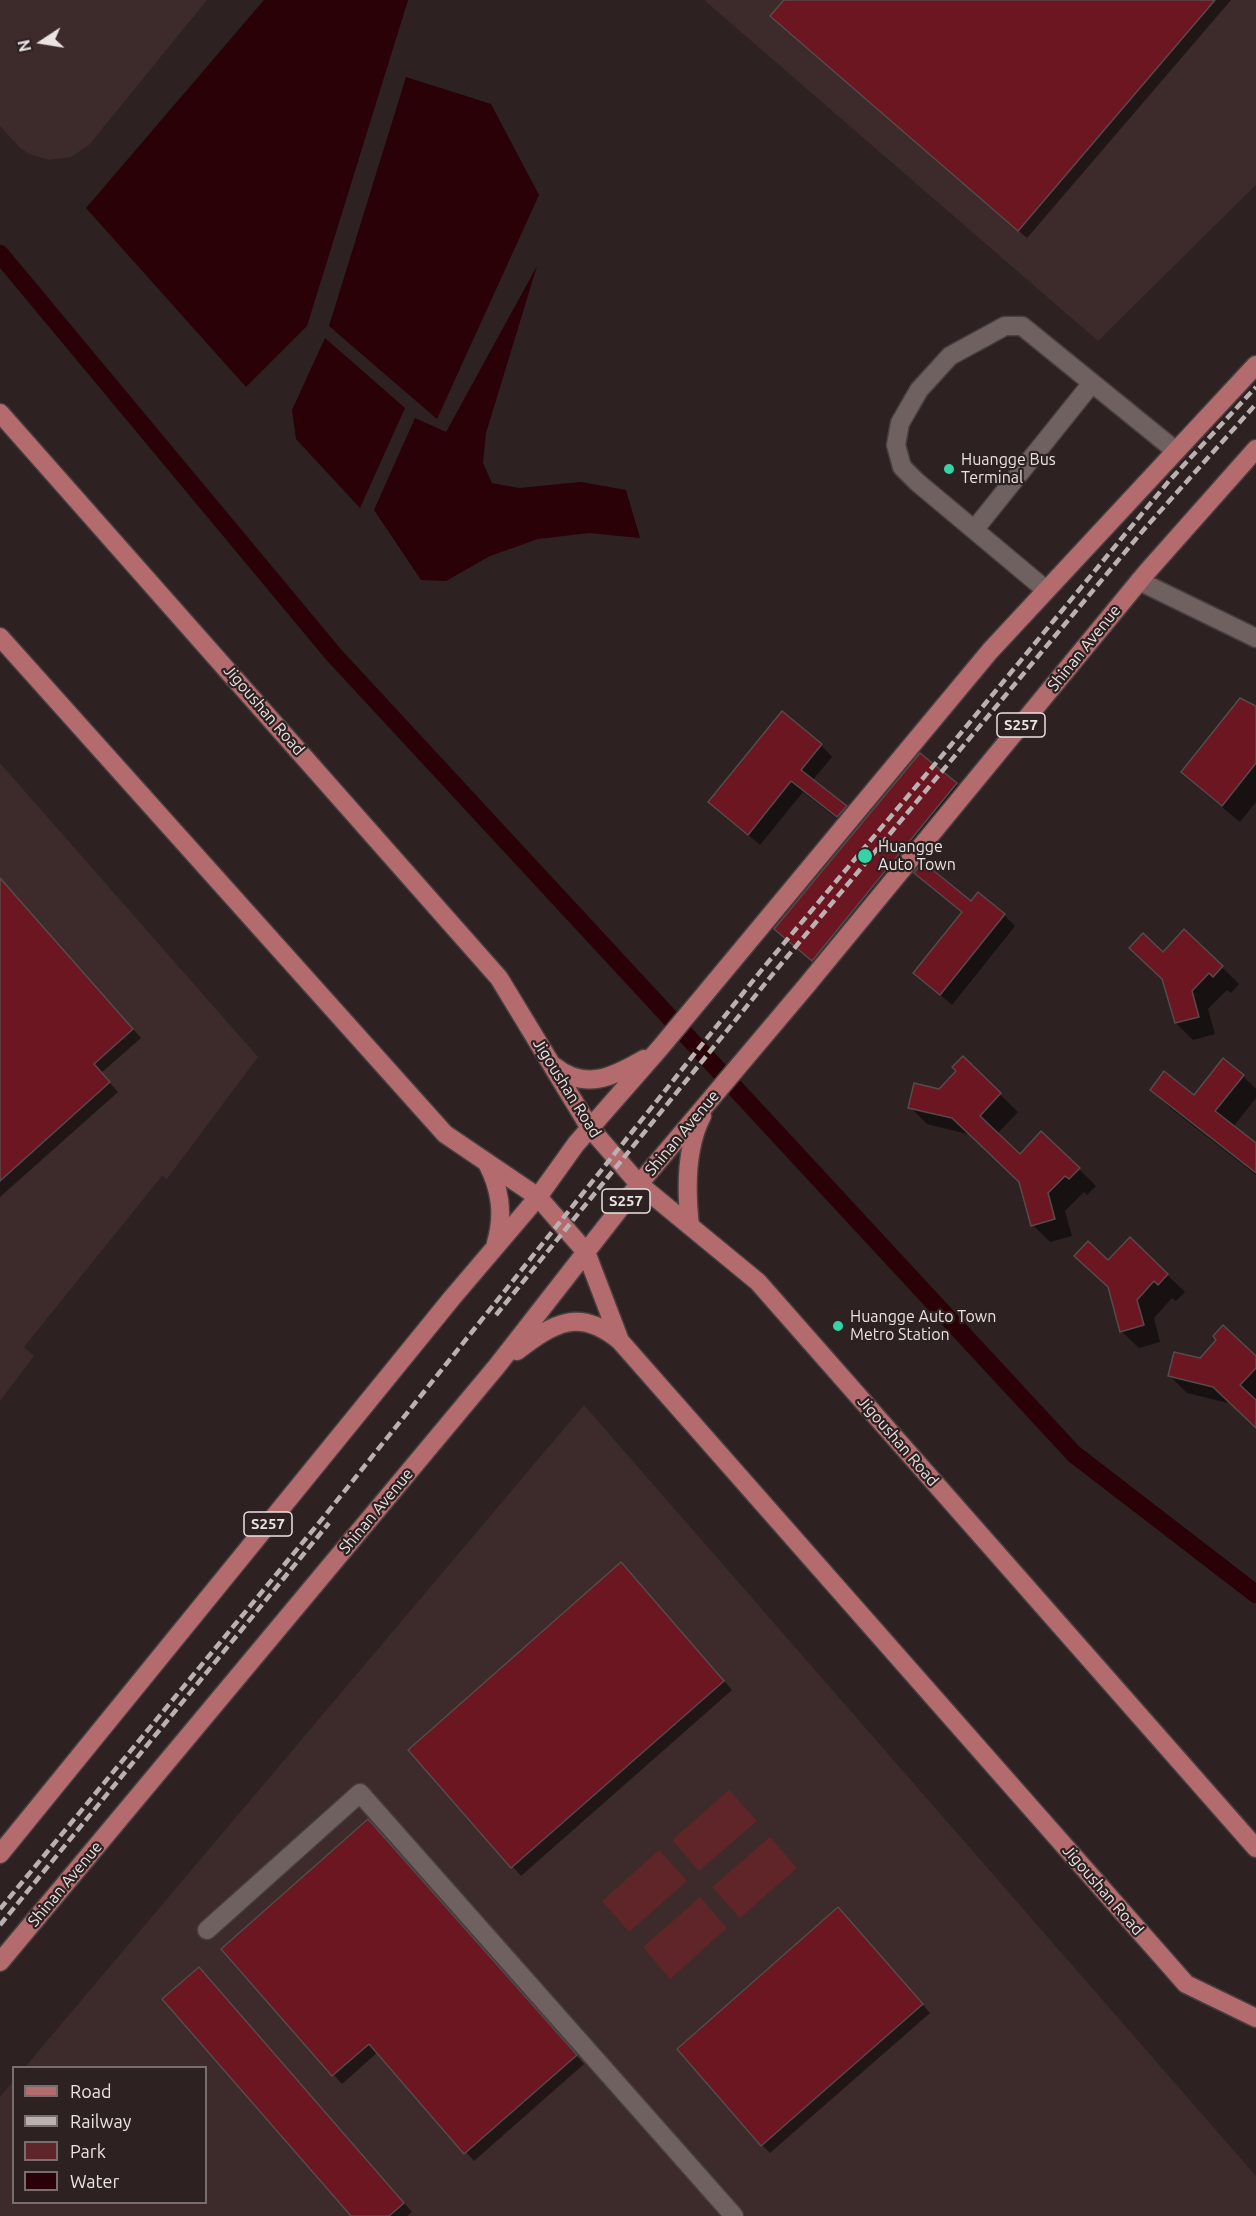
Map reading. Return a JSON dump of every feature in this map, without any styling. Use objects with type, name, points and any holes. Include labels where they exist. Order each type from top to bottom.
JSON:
[{"type":"main road","name":"S257","points":[[0,1854],[494,1247],[538,1197],[590,1128],[660,1048],[990,651],[1256,365]]},
{"type":"main road","name":"Jigoushan Road","points":[[0,412],[500,978],[590,1128],[639,1184],[758,1282],[1256,1848]]},
{"type":"main road","name":"Shinan Avenue","points":[[0,1962],[497,1366],[639,1184],[790,1005],[1139,581],[1256,449]]},
{"type":"main road","name":"Jigoushan Road","points":[[0,637],[444,1134],[538,1197],[586,1252],[620,1341],[1186,1984],[1256,2018]]},
{"type":"main road","points":[[544,1052],[552,1065],[564,1074],[578,1079],[592,1080],[626,1070],[660,1048]]},
{"type":"main road","points":[[690,1226],[687,1201],[688,1176],[694,1140],[699,1122],[712,1098]]},
{"type":"main road","points":[[486,1162],[494,1178],[501,1213],[500,1230],[494,1247]]},
{"type":"main road","points":[[497,1366],[547,1329],[562,1323],[593,1324],[608,1331],[620,1341]]},
{"type":"street","points":[[1046,590],[902,467],[896,445],[900,423],[919,390],[950,356],[1005,326],[1022,326],[1176,451]]},
{"type":"street","points":[[974,530],[1092,383]]},
{"type":"street","points":[[1139,581],[1256,638]]},
{"type":"street","points":[[207,1930],[360,1793],[734,2216]]},
{"type":"shaded area","points":[[0,0],[207,0],[89,145],[71,157],[49,160],[29,154],[20,148],[0,126]]},
{"type":"shaded area","points":[[704,0],[1256,0],[1256,185],[1098,341]]},
{"type":"shaded area","points":[[0,763],[258,1057],[167,1179],[162,1176],[24,1347],[34,1356],[0,1401]]},
{"type":"shaded area","points":[[584,1405],[1256,2176],[1256,2216],[0,2216],[0,2097],[12,2082],[12,2204],[207,2204],[207,2066],[26,2066]]},
{"type":"green space","points":[[729,1790],[757,1821],[699,1871],[672,1840]]},
{"type":"green space","points":[[770,1837],[797,1868],[740,1918],[712,1887]]},
{"type":"green space","points":[[659,1850],[687,1881],[629,1932],[602,1901]]},
{"type":"green space","points":[[700,1897],[727,1928],[670,1979],[643,1947]]},
{"type":"water","points":[[264,0],[408,0],[307,326],[246,387],[86,208]]},
{"type":"water","points":[[406,77],[491,104],[539,195],[437,419],[329,326]]},
{"type":"water","points":[[537,266],[486,433],[483,463],[492,483],[519,488],[581,482],[626,490],[640,538],[589,533],[538,539],[490,556],[446,581],[421,580],[374,510],[415,418],[446,432]]},
{"type":"water","points":[[325,338],[405,408],[360,508],[296,439],[292,410]]},
{"type":"building","points":[[784,0],[1215,0],[1018,231],[770,16]]},
{"type":"building","points":[[1240,698],[1256,706],[1256,763],[1222,806],[1181,772]]},
{"type":"building","points":[[782,711],[822,744],[801,770],[847,806],[837,817],[791,781],[748,835],[708,802]]},
{"type":"building","points":[[920,753],[957,783],[812,961],[774,929]]},
{"type":"building","points":[[923,862],[971,901],[978,892],[1005,914],[940,995],[913,973],[962,912],[914,873]]},
{"type":"building","points":[[0,878],[133,1029],[94,1064],[110,1082],[0,1181]]},
{"type":"building","points":[[1184,929],[1223,966],[1213,977],[1209,973],[1192,991],[1199,1017],[1175,1023],[1162,979],[1129,948],[1143,933],[1163,952]]},
{"type":"building","points":[[963,1056],[1001,1093],[980,1116],[1020,1154],[1041,1131],[1080,1168],[1069,1179],[1065,1176],[1048,1193],[1055,1219],[1031,1226],[1019,1182],[952,1118],[908,1108],[914,1083],[939,1089],[956,1071],[952,1067]]},
{"type":"building","points":[[1223,1058],[1244,1075],[1215,1111],[1256,1143],[1256,1173],[1150,1090],[1164,1071],[1194,1095]]},
{"type":"building","points":[[1130,1237],[1168,1274],[1158,1285],[1154,1281],[1137,1300],[1144,1325],[1120,1332],[1108,1287],[1074,1256],[1088,1241],[1108,1260]]},
{"type":"building","points":[[1223,1325],[1256,1356],[1256,1368],[1240,1385],[1256,1400],[1256,1428],[1213,1387],[1168,1376],[1174,1352],[1200,1358],[1216,1340],[1213,1336]]},
{"type":"building","points":[[621,1562],[724,1681],[511,1868],[408,1750]]},
{"type":"building","points":[[368,1819],[577,2055],[464,2154],[369,2044],[332,2076],[221,1949]]},
{"type":"building","points":[[838,1907],[923,2004],[761,2146],[677,2049]]},
{"type":"building","points":[[199,1967],[404,2203],[389,2216],[351,2216],[162,1999]]},
{"type":"waterway","points":[[0,254],[334,655],[1074,1454],[1256,1594]]},
{"type":"railway","points":[[0,1909],[327,1513],[764,967],[1169,481],[1256,387]]},
{"type":"railway","points":[[496,1315],[777,969],[1146,527],[1256,404]]},
{"type":"railway","points":[[0,1925],[329,1523]]},
{"type":"place","name":"Huangge Bus Terminal","points":[[949,469]]},
{"type":"place","name":"Huangge Auto Town","points":[[865,856]]},
{"type":"place","name":"Huangge Auto Town Metro Station","points":[[838,1326]]}]
